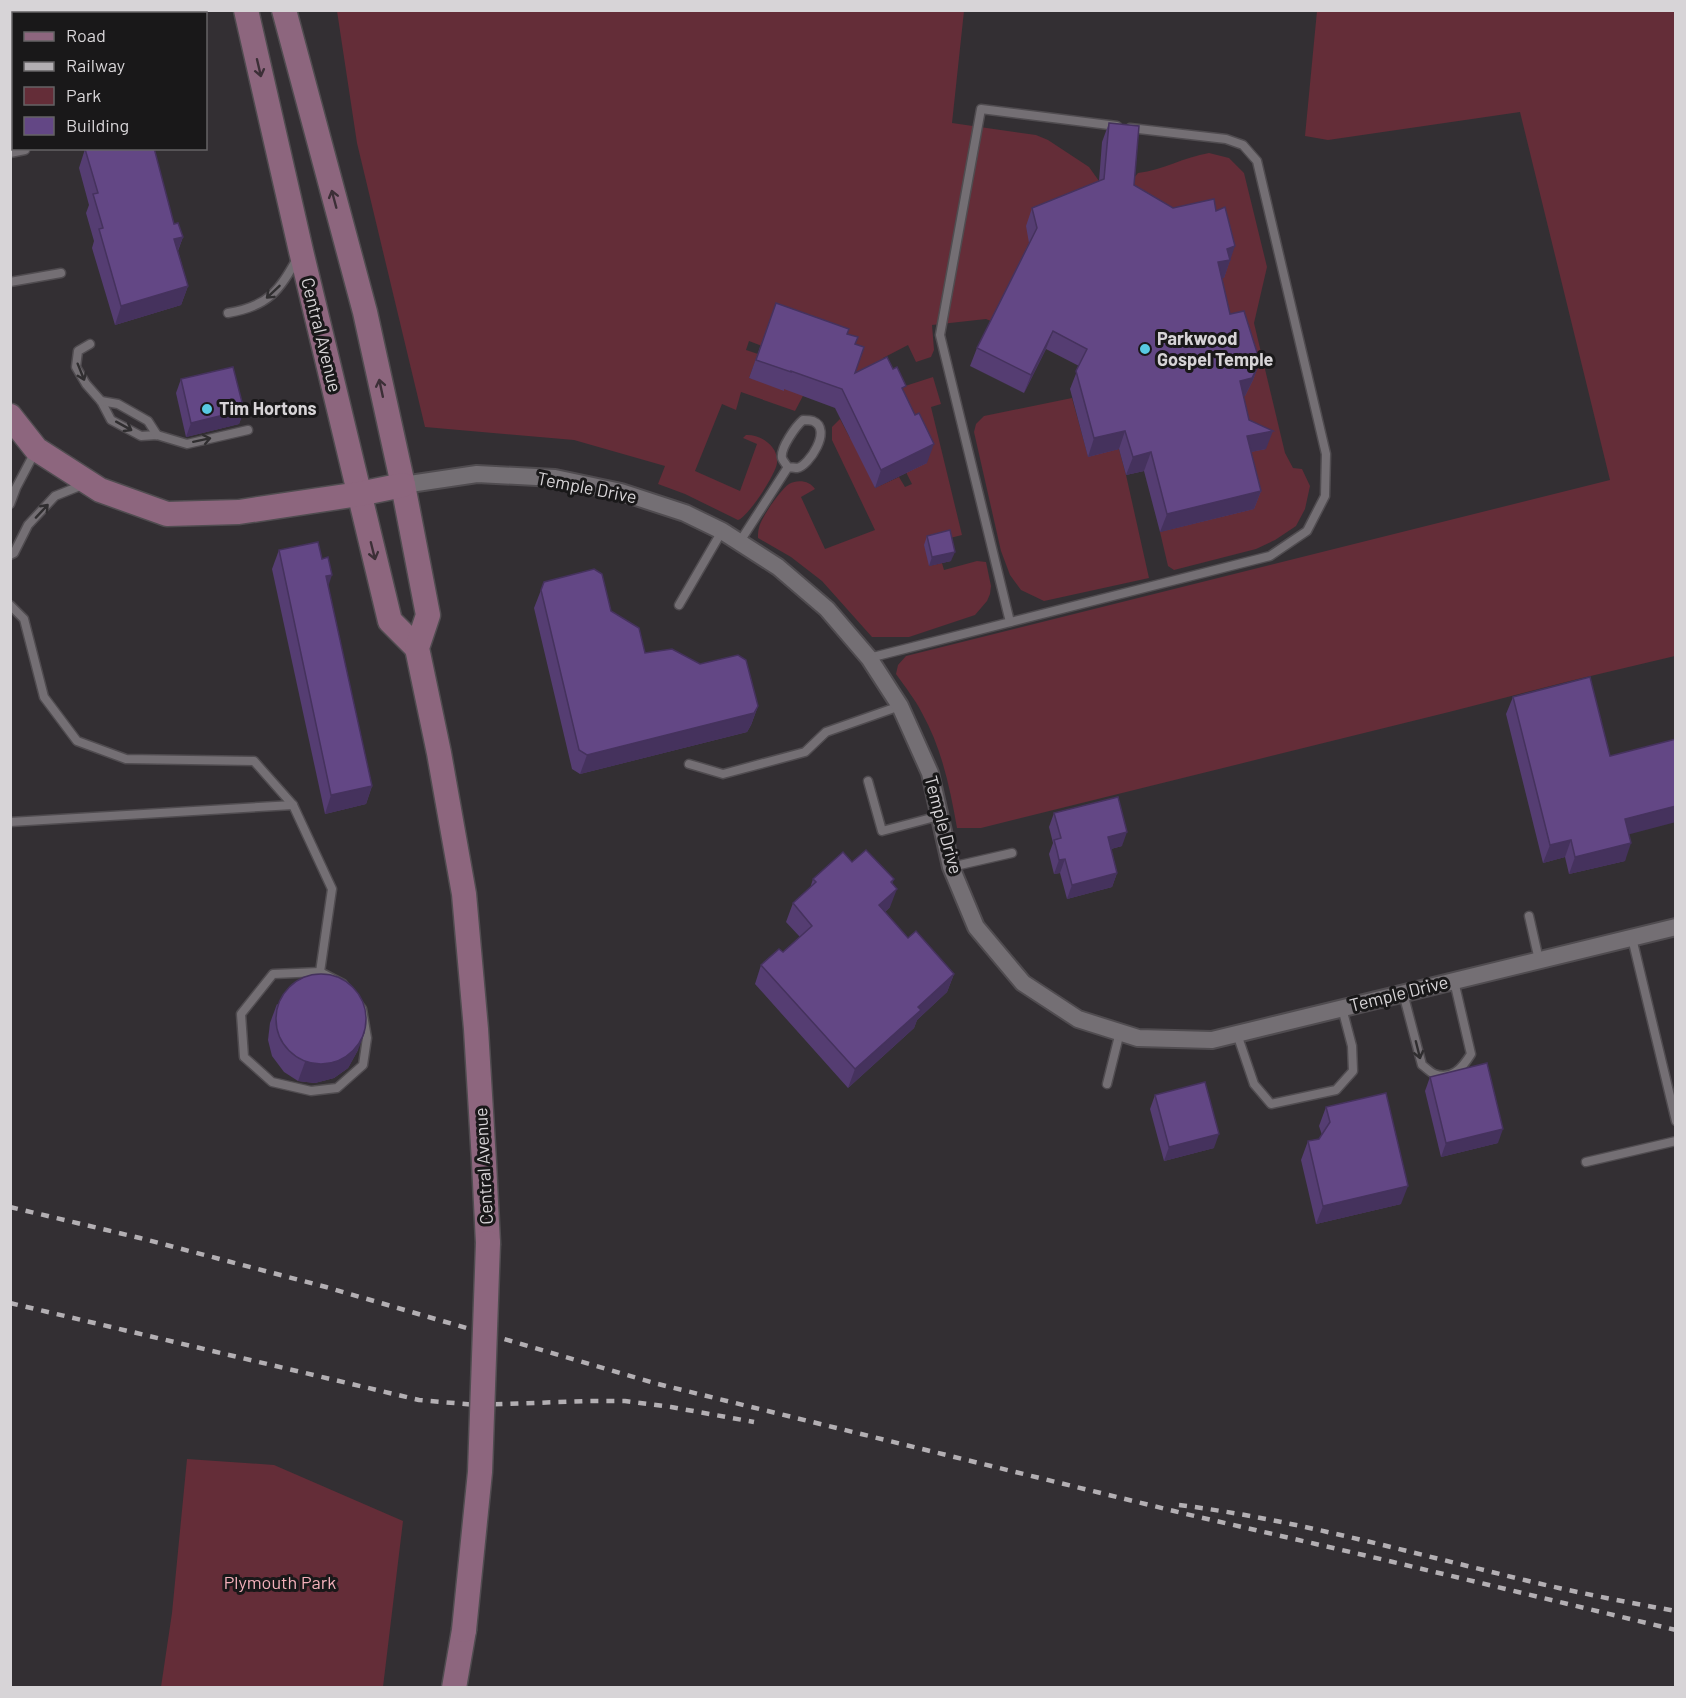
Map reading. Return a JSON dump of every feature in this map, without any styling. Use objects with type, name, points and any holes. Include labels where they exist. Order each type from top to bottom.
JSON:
[{"type":"street","name":"Central Avenue","points":[[246,10],[390,621],[417,648],[439,753],[464,894],[476,1029],[488,1243],[480,1472],[464,1630],[454,1688]]},
{"type":"street","points":[[284,10],[365,312],[403,485],[428,615],[417,648]]},
{"type":"street","name":"Temple Drive","points":[[10,416],[36,449],[100,490],[166,514],[239,512],[477,474],[555,478],[621,492],[685,513],[722,531],[778,567],[827,609],[868,658],[900,706],[930,773],[951,867],[976,927],[1023,983],[1078,1019],[1138,1038],[1212,1040],[1676,927]]},
{"type":"lane","points":[[868,658],[1010,622],[1270,556],[1307,531],[1325,496],[1326,454],[1257,161],[1243,145],[1226,140],[981,109],[940,335],[1010,622]]},
{"type":"lane","points":[[10,153],[25,150]]},
{"type":"lane","points":[[228,313],[243,310],[272,296],[286,278],[301,251]]},
{"type":"lane","points":[[10,282],[61,273]]},
{"type":"lane","points":[[90,344],[78,351],[76,367],[86,384],[101,401],[111,420],[141,436],[157,435],[187,444],[248,430]]},
{"type":"lane","points":[[101,401],[117,404],[148,421],[157,435]]},
{"type":"lane","points":[[803,420],[813,421],[820,426],[822,436],[818,444],[804,465],[797,468],[788,466],[782,459],[783,450],[796,426],[803,420]]},
{"type":"lane","points":[[10,504],[36,449]]},
{"type":"lane","points":[[739,543],[788,466]]},
{"type":"lane","points":[[10,555],[14,553],[28,525],[55,496],[88,482]]},
{"type":"lane","points":[[679,605],[722,531]]},
{"type":"lane","points":[[10,605],[24,619],[44,697],[77,741],[126,759],[254,760],[293,805],[332,889],[320,972]]},
{"type":"lane","points":[[689,764],[723,774],[795,755],[805,752],[826,732],[900,706]]},
{"type":"lane","points":[[868,781],[882,831],[939,816]]},
{"type":"lane","points":[[10,822],[293,805]]},
{"type":"lane","points":[[951,867],[1012,853]]},
{"type":"lane","points":[[1529,916],[1539,960]]},
{"type":"lane","points":[[1632,938],[1676,1121]]},
{"type":"lane","points":[[320,972],[343,984],[362,1008],[367,1038],[363,1065],[337,1088],[310,1091],[272,1082],[244,1057],[241,1014],[273,974],[320,972]]},
{"type":"lane","points":[[1403,993],[1422,1065],[1435,1074],[1450,1075],[1463,1067],[1471,1054],[1454,981]]},
{"type":"lane","points":[[1237,1034],[1254,1084],[1271,1104],[1336,1090],[1353,1071],[1352,1046],[1342,1008]]},
{"type":"lane","points":[[1107,1084],[1120,1032]]},
{"type":"lane","points":[[1586,1162],[1676,1141]]},
{"type":"green space","points":[[337,11],[964,11],[952,123],[1036,135],[1048,140],[1089,167],[1099,181],[1097,197],[1030,246],[993,322],[986,319],[932,325],[934,350],[931,357],[916,362],[908,345],[883,358],[890,371],[862,384],[749,341],[746,350],[758,354],[749,378],[786,385],[805,392],[795,411],[741,392],[736,410],[722,404],[695,471],[740,491],[757,444],[743,438],[746,435],[768,442],[777,457],[777,463],[767,485],[754,504],[738,520],[685,494],[658,484],[665,466],[574,440],[425,427],[357,143]]},
{"type":"green space","points":[[1317,11],[1675,11],[1675,656],[981,828],[957,828],[948,784],[935,741],[919,708],[896,674],[898,665],[906,656],[1610,480],[1520,112],[1328,140],[1305,136]]},
{"type":"green space","points":[[1209,153],[1229,158],[1244,173],[1267,267],[1254,323],[1285,453],[1293,468],[1302,469],[1310,486],[1305,509],[1296,526],[1275,540],[1256,549],[1174,570],[1168,566],[1160,532],[1254,508],[1240,454],[1255,451],[1178,223],[1129,184],[1138,173]]},
{"type":"green space","points":[[933,377],[941,404],[931,407],[962,535],[946,539],[929,566],[942,563],[944,570],[977,561],[986,562],[991,586],[990,594],[975,615],[909,637],[872,637],[822,581],[791,557],[758,538],[760,524],[781,492],[792,482],[800,481],[810,484],[815,489],[801,497],[825,549],[875,530],[832,440],[832,427],[840,419],[850,438],[855,436],[875,488],[899,477],[905,487],[912,484],[906,472],[899,388]]},
{"type":"green space","points":[[1072,398],[1088,456],[1119,449],[1149,578],[1044,601],[1021,590],[1010,575],[1001,551],[974,432],[976,424],[984,416]]},
{"type":"green space","name":"Plymouth Park","points":[[187,1459],[274,1465],[403,1521],[383,1687],[161,1687],[172,1613]]},
{"type":"building","points":[[18,10],[115,10],[116,12],[18,12]]},
{"type":"building","name":"Parkwood Gospel Temple","points":[[1109,123],[1139,126],[1134,185],[1173,208],[1214,199],[1216,211],[1225,207],[1235,246],[1227,249],[1230,260],[1218,262],[1230,314],[1244,311],[1260,362],[1252,378],[1240,381],[1249,420],[1273,431],[1247,436],[1261,491],[1167,514],[1151,452],[1133,457],[1125,431],[1094,438],[1076,371],[1087,349],[1053,331],[1031,375],[977,348],[1037,228],[1032,208],[1104,179]]},
{"type":"building","points":[[85,150],[155,150],[174,224],[178,223],[183,237],[174,239],[188,286],[121,306],[99,229],[103,228],[93,194],[98,193]]},
{"type":"building","points":[[776,303],[849,329],[847,334],[858,337],[855,344],[864,347],[855,373],[887,357],[893,369],[897,367],[906,386],[902,388],[915,415],[919,413],[934,444],[881,470],[842,389],[756,360]]},
{"type":"building","name":"Tim Hortons","points":[[233,367],[244,410],[191,423],[181,379]]},
{"type":"building","points":[[950,530],[955,552],[932,557],[927,536]]},
{"type":"building","points":[[318,542],[322,559],[328,557],[332,575],[326,576],[372,786],[331,795],[279,550]]},
{"type":"building","points":[[594,569],[602,574],[611,611],[639,628],[645,653],[672,649],[700,664],[738,655],[746,660],[758,706],[754,713],[587,755],[579,750],[541,590],[544,582]]},
{"type":"building","points":[[1590,677],[1610,756],[1676,739],[1676,806],[1625,819],[1631,843],[1575,857],[1571,840],[1550,845],[1513,697]]},
{"type":"building","points":[[1118,797],[1127,832],[1108,837],[1117,873],[1072,885],[1065,859],[1059,860],[1054,840],[1061,838],[1054,813]]},
{"type":"building","points":[[866,850],[894,879],[891,882],[897,889],[879,905],[908,938],[916,931],[954,974],[918,1007],[921,1010],[855,1069],[761,965],[779,949],[783,952],[812,926],[793,903],[816,882],[813,879],[843,852],[852,862]]},
{"type":"building","points":[[321,974],[338,977],[353,987],[363,1002],[366,1019],[363,1036],[353,1051],[338,1061],[321,1064],[304,1061],[289,1051],[279,1036],[276,1019],[279,1002],[289,987],[304,977]]},
{"type":"building","points":[[1487,1063],[1503,1129],[1446,1143],[1430,1077]]},
{"type":"building","points":[[1205,1082],[1219,1134],[1169,1147],[1155,1095]]},
{"type":"building","points":[[1386,1093],[1408,1186],[1323,1206],[1308,1141],[1319,1139],[1330,1122],[1326,1107]]},
{"type":"railway","points":[[10,1207],[140,1238],[326,1287],[658,1384],[1186,1514],[1676,1630]]},
{"type":"railway","points":[[10,1303],[419,1400],[476,1405],[625,1401],[754,1422]]},
{"type":"railway","points":[[1179,1505],[1296,1525],[1558,1588],[1676,1611]]},
{"type":"place","name":"Parkwood Gospel Temple","points":[[1145,349]]},
{"type":"place","name":"Tim Hortons","points":[[207,409]]}]
